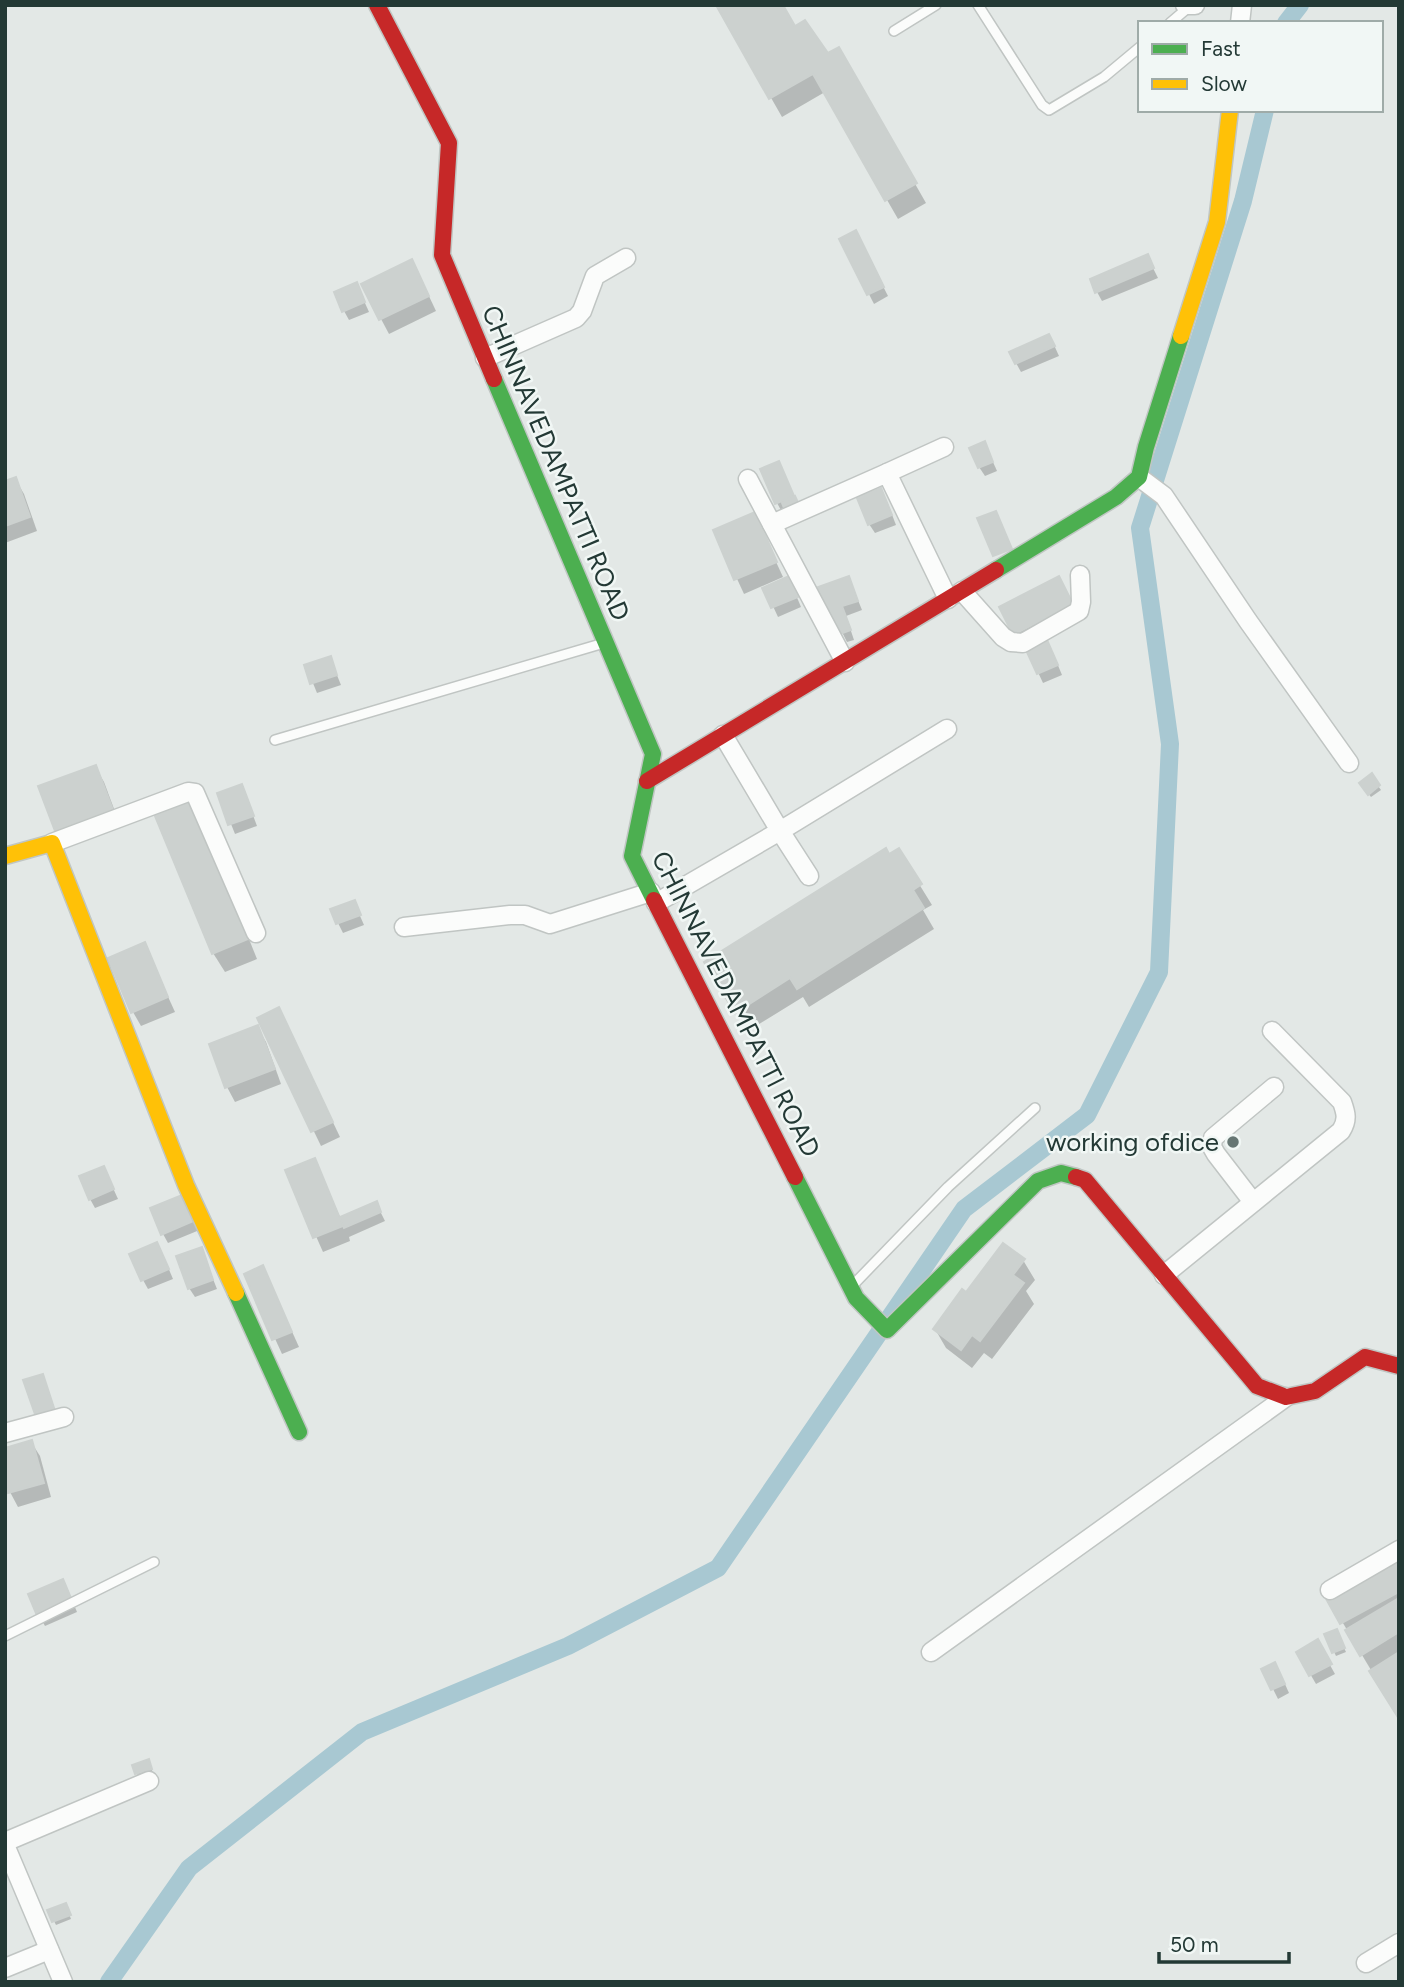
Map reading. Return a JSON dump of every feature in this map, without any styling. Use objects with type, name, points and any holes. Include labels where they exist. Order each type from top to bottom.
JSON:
[{"type":"street","name":"CHINNAVEDAMPATTI ROAD","points":[[377,5],[449,143],[442,255],[653,754],[632,856],[854,1292],[887,1331],[1038,1181],[1061,1173],[1085,1180],[1257,1386],[1286,1397]]},
{"type":"street","points":[[648,781],[1116,497],[1140,478],[1146,447],[1217,222],[1230,112]]},
{"type":"street","points":[[485,358],[576,318],[582,311],[595,276],[625,258]]},
{"type":"street","points":[[772,524],[944,447]]},
{"type":"street","points":[[887,473],[955,595],[1011,642],[1023,643],[1079,611],[1080,575]]},
{"type":"street","points":[[1140,478],[1164,496],[1248,621],[1349,763]]},
{"type":"street","points":[[748,479],[845,662]]},
{"type":"street","points":[[404,927],[510,915],[525,915],[550,924],[653,897],[780,831],[947,729]]},
{"type":"street","points":[[723,735],[809,876]]},
{"type":"street","points":[[5,856],[52,843],[188,792],[195,793],[256,933]]},
{"type":"street","points":[[52,843],[186,1185],[299,1432]]},
{"type":"street","points":[[1164,1275],[1345,1124],[1346,1114],[1342,1102],[1272,1031]]},
{"type":"street","points":[[1253,1202],[1216,1154],[1212,1147],[1213,1138],[1275,1087]]},
{"type":"street","points":[[931,1651],[1286,1397],[1315,1391],[1364,1357],[1399,1366]]},
{"type":"street","points":[[5,1433],[64,1417]]},
{"type":"street","points":[[1330,1590],[1399,1550]]},
{"type":"street","points":[[63,1982],[5,1843],[149,1781]]},
{"type":"street","points":[[1366,1963],[1399,1943]]},
{"type":"street","points":[[5,1968],[49,1950]]},
{"type":"lane","points":[[894,31],[936,5]]},
{"type":"lane","points":[[978,5],[1042,105],[1049,110],[1104,76],[1138,49]]},
{"type":"lane","points":[[1172,21],[1190,6]]},
{"type":"lane","points":[[275,740],[606,642]]},
{"type":"lane","points":[[854,1292],[947,1187],[1035,1108]]},
{"type":"lane","points":[[5,1636],[153,1562]]},
{"type":"building","points":[[716,5],[783,5],[795,26],[805,20],[828,53],[839,47],[917,183],[885,201],[813,74],[769,99]]},
{"type":"building","points":[[856,230],[884,287],[867,295],[839,239]]},
{"type":"building","points":[[1148,254],[1154,268],[1095,293],[1090,279]]},
{"type":"building","points":[[412,259],[429,296],[379,320],[361,284]]},
{"type":"building","points":[[357,282],[365,302],[342,312],[334,292]]},
{"type":"building","points":[[1049,334],[1055,346],[1015,364],[1009,352]]},
{"type":"building","points":[[985,441],[993,462],[978,468],[969,448]]},
{"type":"building","points":[[779,461],[794,496],[775,504],[760,469]]},
{"type":"building","points":[[16,477],[30,517],[5,526],[5,481]]},
{"type":"building","points":[[881,488],[892,515],[868,525],[857,498]]},
{"type":"building","points":[[795,496],[800,507],[786,513],[782,503]]},
{"type":"building","points":[[996,511],[1012,549],[993,556],[977,518]]},
{"type":"building","points":[[755,512],[777,562],[734,580],[713,530]]},
{"type":"building","points":[[789,576],[798,597],[771,608],[762,588]]},
{"type":"building","points":[[849,576],[858,601],[842,606],[851,630],[840,634],[835,619],[830,621],[818,587]]},
{"type":"building","points":[[1059,576],[1073,604],[1013,635],[999,607]]},
{"type":"building","points":[[1047,640],[1058,665],[1037,674],[1026,650]]},
{"type":"building","points":[[331,656],[337,675],[310,684],[304,665]]},
{"type":"building","points":[[96,765],[113,810],[55,831],[38,786]]},
{"type":"building","points":[[1372,773],[1380,785],[1368,795],[1359,783]]},
{"type":"building","points":[[242,784],[254,816],[228,825],[217,793]]},
{"type":"building","points":[[192,801],[248,939],[212,954],[155,816]]},
{"type":"building","points":[[886,848],[889,854],[899,848],[922,884],[913,890],[924,908],[797,989],[790,978],[735,1013],[704,962]]},
{"type":"building","points":[[355,900],[361,915],[336,924],[330,909]]},
{"type":"building","points":[[145,942],[168,997],[131,1013],[108,958]]},
{"type":"building","points":[[279,1007],[333,1122],[311,1132],[257,1018]]},
{"type":"building","points":[[258,1025],[275,1069],[225,1088],[209,1044]]},
{"type":"building","points":[[315,1158],[343,1226],[313,1238],[285,1170]]},
{"type":"building","points":[[104,1166],[114,1189],[89,1200],[79,1176]]},
{"type":"building","points":[[187,1193],[198,1219],[161,1235],[150,1208]]},
{"type":"building","points":[[377,1201],[381,1212],[344,1228],[340,1217]]},
{"type":"building","points":[[157,1242],[169,1269],[141,1281],[129,1254]]},
{"type":"building","points":[[1003,1243],[1025,1259],[1013,1275],[1024,1283],[980,1341],[972,1335],[961,1350],[933,1329],[962,1289],[966,1292]]},
{"type":"building","points":[[202,1247],[213,1280],[188,1289],[176,1256]]},
{"type":"building","points":[[263,1265],[292,1332],[272,1340],[244,1274]]},
{"type":"building","points":[[43,1374],[55,1411],[36,1417],[23,1380]]},
{"type":"building","points":[[32,1440],[44,1483],[8,1493],[5,1484],[5,1448]]},
{"type":"building","points":[[1399,1557],[1399,1592],[1340,1624],[1325,1597]]},
{"type":"building","points":[[63,1579],[73,1603],[38,1618],[28,1594]]},
{"type":"building","points":[[1399,1598],[1399,1632],[1360,1656],[1345,1630]]},
{"type":"building","points":[[1337,1629],[1345,1648],[1332,1653],[1324,1634]]},
{"type":"building","points":[[1318,1639],[1332,1664],[1309,1676],[1296,1652]]},
{"type":"building","points":[[1399,1652],[1399,1719],[1369,1671]]},
{"type":"building","points":[[1275,1662],[1285,1684],[1271,1690],[1261,1669]]},
{"type":"building","points":[[149,1759],[152,1769],[135,1774],[132,1765]]},
{"type":"building","points":[[66,1903],[71,1915],[52,1922],[47,1910]]},
{"type":"waterway","points":[[1288,21],[1300,5]]},
{"type":"waterway","points":[[109,1982],[189,1868],[362,1732],[568,1646],[718,1568],[964,1209],[1087,1115],[1159,972],[1170,744],[1140,528],[1243,201],[1265,112]]},
{"type":"traffic: fast","points":[[996,570],[1116,497],[1139,477],[1181,336]]},
{"type":"traffic: fast","points":[[494,379],[653,754],[632,856],[654,900]]},
{"type":"traffic: fast","points":[[795,1177],[856,1298],[887,1330],[1038,1181],[1061,1173],[1076,1177]]},
{"type":"traffic: fast","points":[[236,1293],[299,1432]]},
{"type":"traffic: slow","points":[[1181,336],[1217,222],[1230,112]]},
{"type":"traffic: slow","points":[[5,856],[52,843],[186,1185],[236,1293]]},
{"type":"traffic: jam","points":[[377,5],[449,143],[442,255],[494,379]]},
{"type":"traffic: jam","points":[[647,781],[996,570]]},
{"type":"traffic: jam","points":[[654,900],[795,1177]]},
{"type":"traffic: jam","points":[[1076,1177],[1085,1180],[1257,1386],[1286,1397],[1315,1391],[1365,1357],[1399,1366]]},
{"type":"place","name":"working ofdice","points":[[1233,1142]]}]
